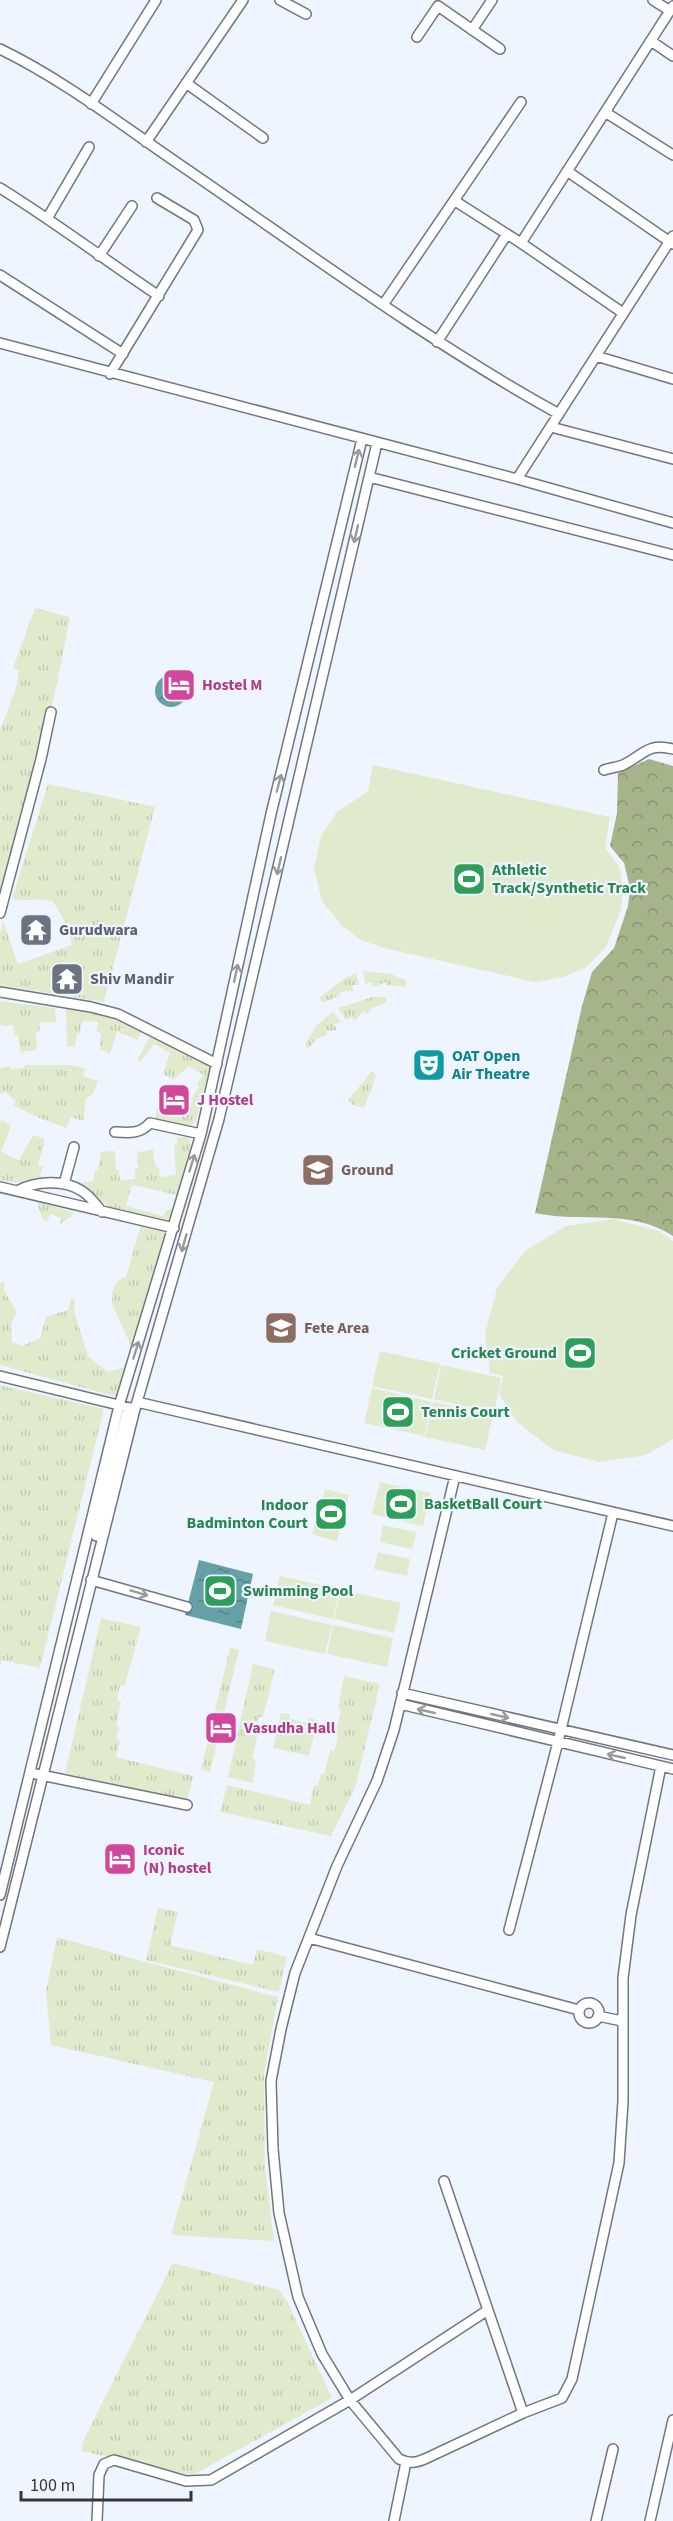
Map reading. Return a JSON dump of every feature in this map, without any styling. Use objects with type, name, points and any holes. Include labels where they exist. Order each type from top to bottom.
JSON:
[{"type":"street","points":[[91,104],[156,0]]},
{"type":"street","points":[[146,142],[243,0]]},
{"type":"street","points":[[280,0],[306,14]]},
{"type":"street","points":[[472,30],[492,0]]},
{"type":"street","points":[[521,243],[671,8],[653,0]]},
{"type":"street","points":[[417,38],[438,6],[500,49]]},
{"type":"street","points":[[651,41],[673,56]]},
{"type":"street","points":[[0,49],[24,61],[91,104],[437,342],[492,377],[559,414]]},
{"type":"street","points":[[186,83],[263,138]]},
{"type":"street","points":[[383,305],[521,102]]},
{"type":"street","points":[[607,109],[608,114],[673,155]]},
{"type":"street","points":[[48,217],[89,147]]},
{"type":"street","points":[[517,479],[672,240],[567,171]]},
{"type":"street","points":[[0,188],[48,217],[99,256],[159,296]]},
{"type":"street","points":[[110,374],[198,230],[194,220],[157,198]]},
{"type":"street","points":[[455,201],[623,313]]},
{"type":"street","points":[[99,256],[132,206]]},
{"type":"street","points":[[437,342],[507,234]]},
{"type":"street","points":[[0,275],[123,354]]},
{"type":"street","points":[[0,343],[110,374],[517,479],[673,523]]},
{"type":"street","points":[[596,356],[673,379]]},
{"type":"street","points":[[551,427],[673,459]]},
{"type":"street","points":[[0,1923],[174,1228],[201,1134],[269,825],[362,439]]},
{"type":"street","points":[[0,1895],[91,1580],[129,1406],[199,1194],[377,442]]},
{"type":"street","points":[[369,477],[673,555]]},
{"type":"street","points":[[298,704],[315,707]]},
{"type":"street","points":[[0,913],[51,712]]},
{"type":"street","points":[[604,770],[621,766],[650,747],[673,749]]},
{"type":"street","points":[[0,993],[91,1007],[118,1014],[217,1064]]},
{"type":"street","points":[[222,1039],[236,1044]]},
{"type":"street","points":[[115,1132],[135,1133],[144,1130],[150,1123],[201,1134]]},
{"type":"street","points":[[64,1184],[74,1147]]},
{"type":"street","points":[[17,1191],[27,1186],[64,1184],[82,1191],[102,1212]]},
{"type":"street","points":[[0,1188],[174,1228]]},
{"type":"street","points":[[0,1376],[673,1526]]},
{"type":"street","points":[[455,1476],[400,1704],[377,1781],[337,1866],[309,1938],[290,1995],[272,2081],[273,2149],[279,2213],[298,2297],[322,2354],[350,2400],[399,2459],[406,2462],[418,2462],[523,2413],[562,2398],[572,2379],[619,2163],[623,2101],[623,1978],[631,1915],[661,1766]]},
{"type":"street","points":[[509,1930],[614,1512]]},
{"type":"street","points":[[91,1580],[187,1608]]},
{"type":"street","points":[[402,1693],[673,1755]]},
{"type":"street","points":[[400,1704],[673,1769]]},
{"type":"street","points":[[36,1774],[187,1805]]},
{"type":"street","points":[[0,1947],[36,1774]]},
{"type":"street","points":[[309,1938],[579,2010]]},
{"type":"street","points":[[584,2004],[592,2004],[597,2008],[598,2016],[593,2022],[585,2022],[580,2017],[579,2010],[584,2004]]},
{"type":"street","points":[[598,2016],[622,2021]]},
{"type":"street","points":[[444,2181],[523,2413]]},
{"type":"street","points":[[97,2521],[99,2475],[104,2464],[114,2460],[186,2481],[211,2480],[350,2400],[488,2310]]},
{"type":"street","points":[[650,2521],[673,2420]]},
{"type":"street","points":[[596,2521],[613,2449]]},
{"type":"street","points":[[394,2521],[406,2462]]},
{"type":"green space","points":[[35,608],[70,617],[51,712],[0,895],[0,730],[16,688],[19,671],[13,668]]},
{"type":"green space","points":[[649,759],[673,766],[673,1236],[657,1227],[623,1219],[552,1216],[535,1213],[582,1006],[592,972],[614,948],[628,906],[630,888],[624,863],[610,846],[617,813],[618,773]]},
{"type":"green space","name":"Athletic Track/Synthetic Track","points":[[373,765],[610,817],[605,847],[620,868],[623,888],[621,910],[606,947],[585,968],[563,977],[535,982],[384,948],[361,940],[342,926],[322,901],[314,869],[321,836],[336,813],[368,791]]},
{"type":"green space","points":[[48,784],[155,807],[104,1002],[0,985],[0,935],[3,921],[18,964],[72,945],[65,922],[53,901],[12,899]]},
{"type":"green space","points":[[363,971],[391,974],[407,981],[405,987],[387,985],[386,982],[373,987],[372,982],[365,984]]},
{"type":"green space","points":[[356,973],[359,985],[352,985],[354,991],[340,992],[340,995],[323,1003],[319,998],[345,978]]},
{"type":"green space","points":[[373,997],[386,997],[387,1002],[372,1008],[367,1014],[363,1011],[355,1021],[351,1017],[346,1020],[338,1008]]},
{"type":"green space","points":[[0,1001],[55,1008],[56,1022],[39,1022],[40,1032],[36,1033],[37,1050],[20,1052],[18,1035],[15,1035],[13,1025],[0,1026]]},
{"type":"green space","points":[[74,1005],[102,1010],[142,1030],[137,1041],[117,1032],[110,1054],[100,1049],[101,1034],[96,1031],[98,1022],[84,1021],[81,1024],[80,1033],[77,1033],[75,1047],[67,1046],[66,1008]]},
{"type":"green space","points":[[333,1012],[341,1022],[334,1024],[337,1030],[326,1031],[327,1035],[316,1039],[308,1049],[305,1045],[317,1025]]},
{"type":"green space","points":[[151,1035],[210,1066],[196,1122],[190,1126],[156,1119],[156,1108],[173,1117],[181,1117],[192,1101],[203,1075],[189,1066],[173,1080],[163,1074],[170,1053],[154,1044],[140,1062],[137,1060]]},
{"type":"green space","points":[[25,1065],[70,1065],[85,1068],[83,1076],[98,1081],[93,1094],[86,1099],[83,1121],[71,1117],[66,1128],[13,1105],[16,1101],[5,1092],[0,1095],[0,1068],[10,1066],[11,1069],[24,1068]]},
{"type":"green space","points":[[372,1071],[376,1075],[364,1108],[353,1105],[348,1100]]},
{"type":"green space","points":[[2,1120],[11,1126],[1,1152],[19,1160],[33,1135],[45,1139],[38,1165],[43,1167],[39,1177],[16,1183],[0,1180],[0,1123]]},
{"type":"green space","points":[[177,1137],[189,1138],[191,1145],[177,1195],[132,1185],[126,1206],[163,1216],[172,1208],[174,1210],[170,1219],[166,1221],[110,1207],[77,1184],[93,1181],[95,1170],[98,1170],[101,1152],[115,1151],[116,1170],[119,1170],[120,1180],[135,1179],[135,1169],[138,1169],[137,1152],[153,1150],[160,1177],[176,1175],[174,1145],[177,1145]]},
{"type":"green space","points":[[37,1202],[73,1212],[72,1216],[60,1224],[61,1218],[51,1214],[47,1221],[42,1218]]},
{"type":"green space","name":"Cricket Ground","points":[[613,1219],[659,1231],[673,1241],[673,1439],[646,1455],[599,1462],[553,1450],[516,1421],[499,1394],[503,1376],[490,1373],[485,1334],[497,1288],[526,1250],[566,1226]]},
{"type":"green space","points":[[141,1225],[167,1232],[132,1348],[112,1304],[112,1295],[118,1281],[126,1277]]},
{"type":"green space","points":[[5,1282],[4,1291],[17,1312],[11,1324],[12,1342],[22,1346],[40,1338],[46,1317],[68,1310],[71,1298],[75,1300],[74,1311],[88,1356],[108,1372],[125,1367],[117,1397],[0,1365],[0,1283]]},
{"type":"green space","name":"Tennis Court","points":[[380,1351],[440,1364],[432,1399],[372,1386]]},
{"type":"green space","name":"Tennis Court","points":[[441,1365],[501,1378],[494,1413],[434,1399]]},
{"type":"green space","points":[[0,1385],[104,1409],[40,1668],[2,1660],[0,1668]]},
{"type":"green space","name":"Tennis Court","points":[[372,1388],[432,1402],[424,1436],[364,1423]]},
{"type":"green space","name":"Tennis Court","points":[[433,1402],[493,1415],[485,1450],[425,1437]]},
{"type":"green space","name":"BasketBall Court","points":[[380,1482],[431,1493],[423,1526],[372,1514]]},
{"type":"green space","name":"Indoor Badminton Court","points":[[325,1489],[349,1495],[337,1542],[312,1534]]},
{"type":"green space","points":[[383,1525],[416,1532],[412,1549],[380,1542]]},
{"type":"green space","points":[[378,1552],[410,1559],[407,1576],[374,1569]]},
{"type":"green space","points":[[280,1576],[340,1589],[333,1619],[273,1605]]},
{"type":"green space","points":[[341,1590],[401,1603],[394,1633],[334,1619]]},
{"type":"green space","points":[[271,1611],[332,1625],[325,1654],[265,1641]]},
{"type":"green space","points":[[101,1618],[141,1627],[125,1685],[120,1685],[117,1700],[121,1702],[116,1725],[119,1727],[116,1739],[120,1740],[116,1757],[193,1776],[187,1802],[65,1773]]},
{"type":"green space","points":[[333,1625],[393,1638],[387,1667],[327,1654]]},
{"type":"green space","points":[[230,1648],[239,1650],[210,1772],[201,1770]]},
{"type":"green space","points":[[253,1664],[275,1669],[263,1717],[259,1717],[255,1732],[258,1733],[252,1758],[256,1760],[253,1783],[228,1777]]},
{"type":"green space","points":[[344,1676],[380,1684],[355,1788],[331,1836],[220,1812],[227,1785],[310,1805],[314,1785],[318,1786],[321,1774],[324,1774],[330,1750],[335,1751],[338,1736],[335,1735],[341,1709],[338,1708]]},
{"type":"green space","points":[[281,1713],[290,1714],[289,1719],[307,1723],[309,1718],[317,1720],[309,1756],[273,1748]]},
{"type":"green space","points":[[158,1908],[178,1912],[170,1945],[253,1965],[257,1949],[287,1957],[279,1992],[146,1960]]},
{"type":"green space","points":[[57,1937],[278,1997],[264,2074],[265,2166],[274,2241],[171,2235],[214,2082],[51,2045],[46,1991]]},
{"type":"green space","points":[[173,2263],[279,2290],[287,2301],[332,2398],[193,2475],[81,2451],[84,2439]]},
{"type":"water","points":[[171,675],[183,679],[187,691],[183,703],[171,707],[159,703],[155,691],[159,679]]},
{"type":"water","name":"Swimming Pool","points":[[199,1560],[253,1574],[241,1629],[185,1615]]},
{"type":"place","name":"Hostel M","points":[[179,685]]},
{"type":"place","name":"Athletic Track/Synthetic Track","points":[[469,879]]},
{"type":"place","name":"Gurudwara","points":[[36,930]]},
{"type":"place","name":"Shiv Mandir","points":[[67,979]]},
{"type":"place","name":"OAT Open Air Theatre","points":[[429,1065]]},
{"type":"place","name":"J Hostel","points":[[174,1100]]},
{"type":"place","name":"Ground","points":[[318,1170]]},
{"type":"place","name":"Fete Area","points":[[281,1328]]},
{"type":"place","name":"Cricket Ground","points":[[580,1353]]},
{"type":"place","name":"Tennis Court","points":[[398,1412]]},
{"type":"place","name":"BasketBall Court","points":[[401,1504]]},
{"type":"place","name":"Indoor Badminton Court","points":[[331,1514]]},
{"type":"place","name":"Swimming Pool","points":[[220,1591]]},
{"type":"place","name":"Vasudha Hall","points":[[221,1728]]},
{"type":"place","name":"Iconic (N) hostel","points":[[120,1859]]}]
